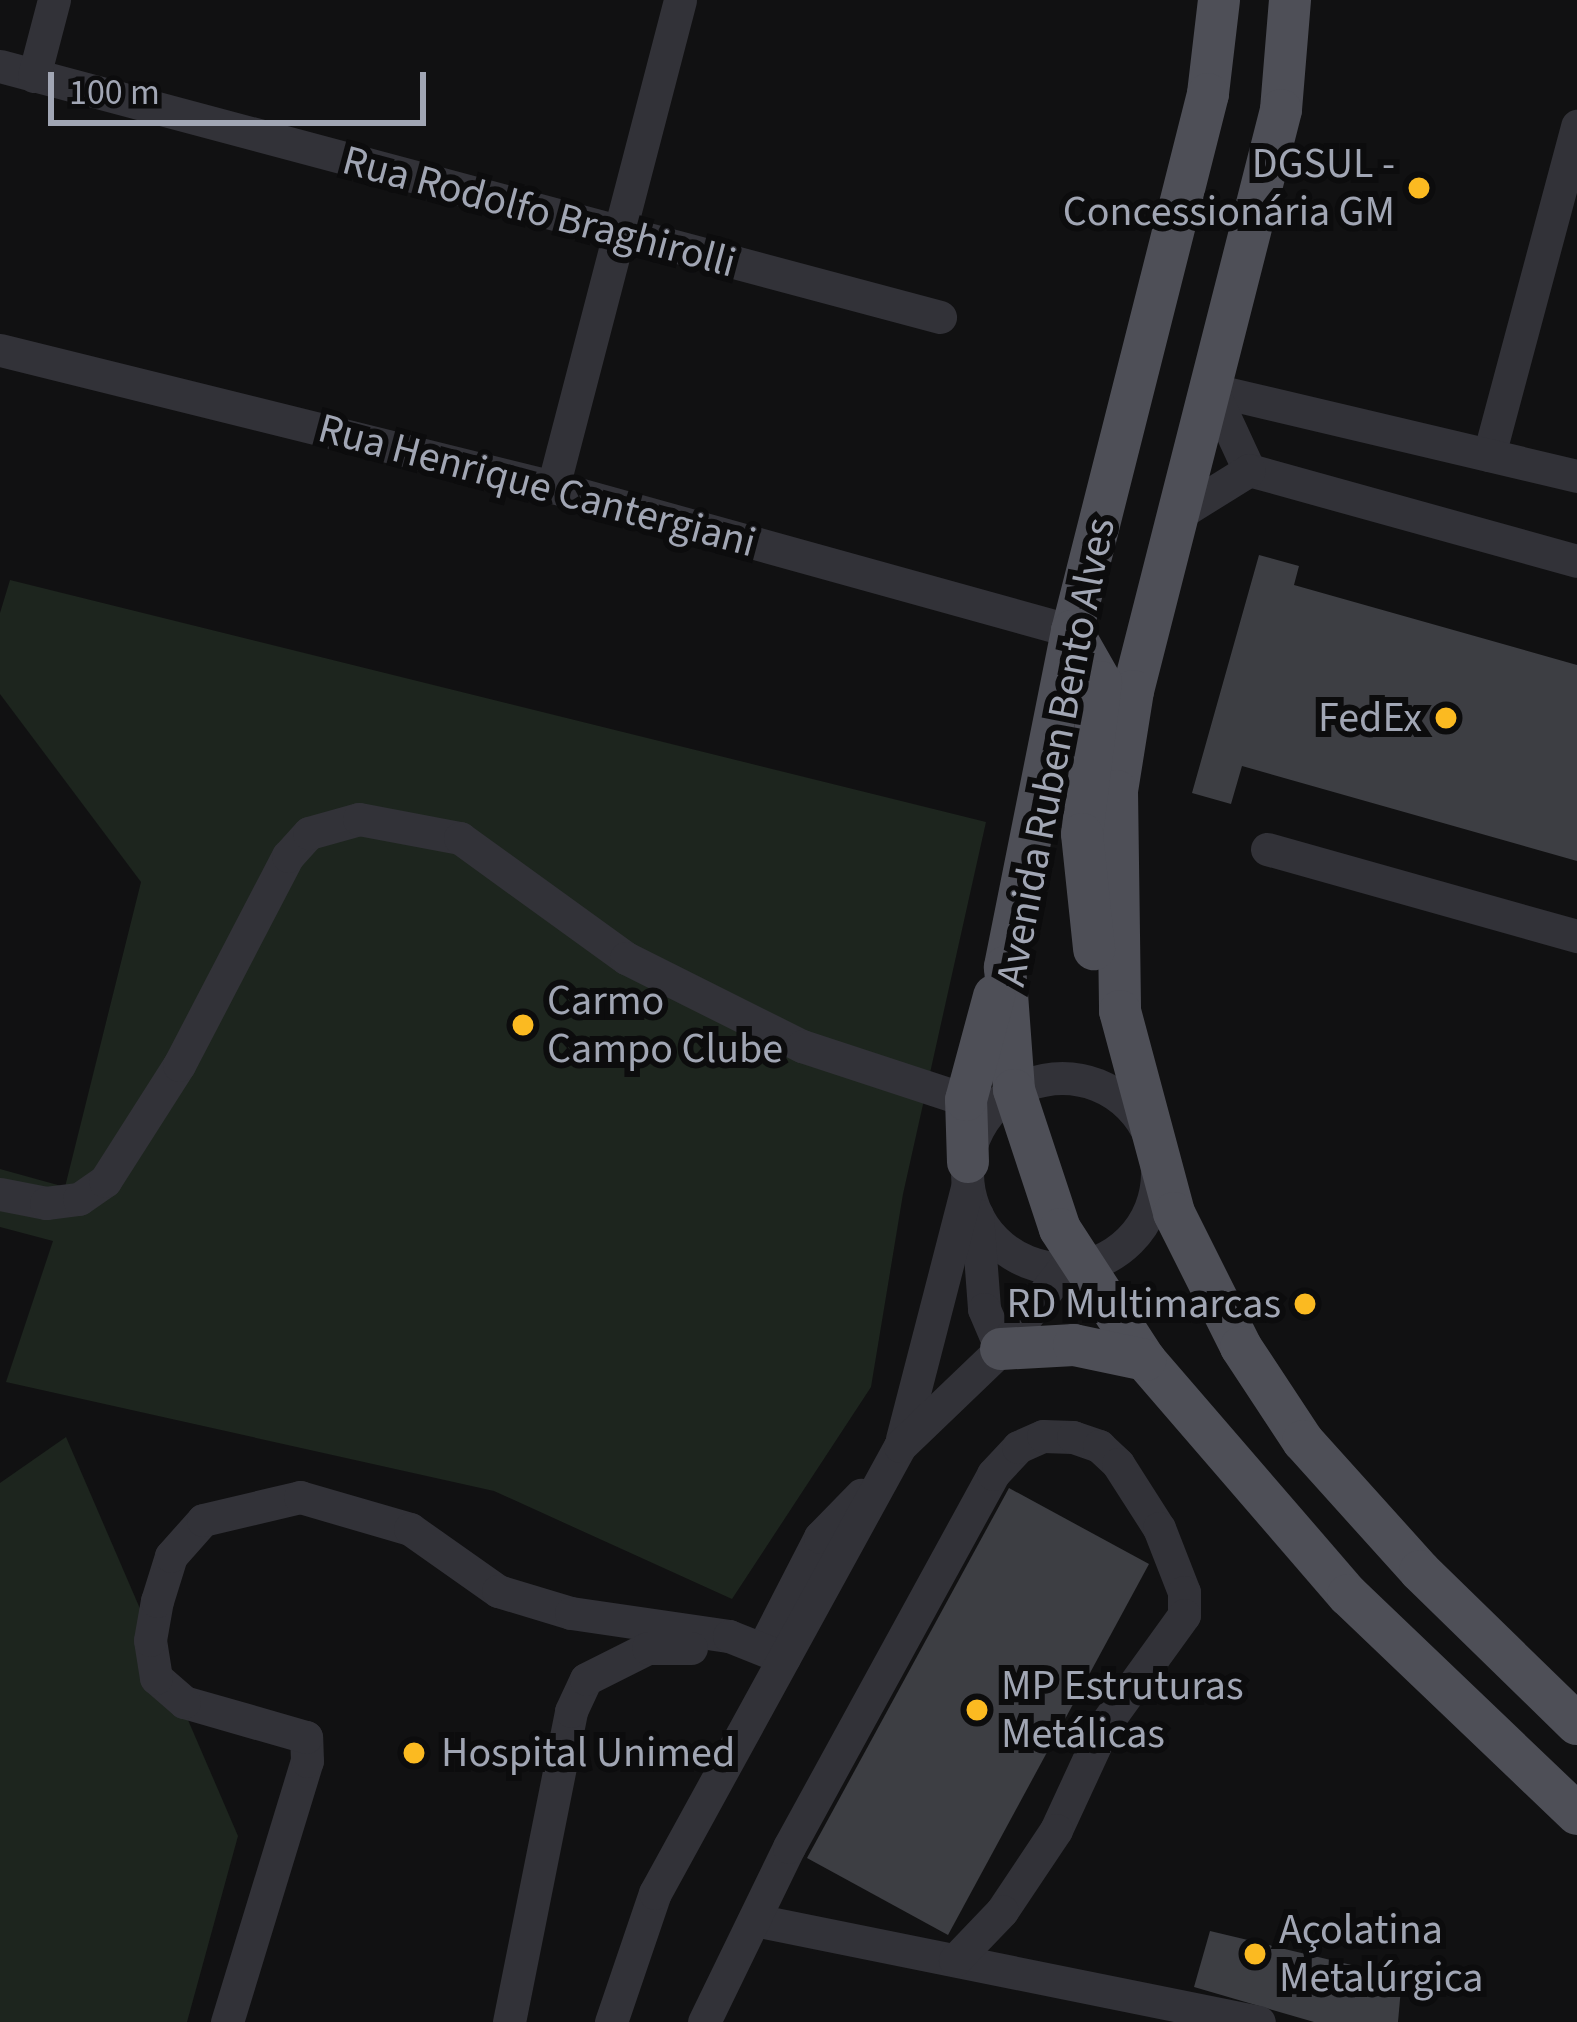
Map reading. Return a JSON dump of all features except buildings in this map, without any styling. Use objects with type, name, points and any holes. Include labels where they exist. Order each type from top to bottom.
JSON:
[{"type":"main road","name":"Avenida Ruben Bento Alves","points":[[1220,0],[1202,116],[1072,631],[1006,967],[1014,1090],[1036,1174],[1073,1268],[1145,1360],[1348,1595],[1577,1814]]},
{"type":"main road","name":"Avenida Ruben Bento Alves","points":[[1290,0],[1281,110],[1180,513],[1146,623],[1117,790],[1120,1011],[1151,1138],[1204,1276],[1303,1441],[1420,1571],[1577,1724]]},
{"type":"main road","points":[[1072,631],[1101,682],[1082,834],[1095,953],[1120,1011]]},
{"type":"main road","points":[[970,1189],[966,1100],[1006,967]]},
{"type":"main road","points":[[1001,1349],[1074,1345],[1145,1360]]},
{"type":"street","points":[[34,76],[54,0]]},
{"type":"street","points":[[554,487],[680,0]]},
{"type":"street","name":"Rua Rodolfo Braghirolli","points":[[0,66],[618,236],[940,317]]},
{"type":"street","points":[[1489,455],[1577,126]]},
{"type":"street","name":"Rua Henrique Cantergiani","points":[[0,350],[554,487],[1072,631]]},
{"type":"street","points":[[1212,390],[1577,476]]},
{"type":"street","points":[[1212,390],[1249,470]]},
{"type":"street","points":[[1180,513],[1249,470],[1577,562]]},
{"type":"street","points":[[0,1194],[46,1203],[79,1199],[105,1181],[179,1065],[288,856],[309,833],[359,819],[460,838],[626,958],[802,1046],[966,1100]]},
{"type":"street","points":[[1267,849],[1577,936]]},
{"type":"street","points":[[611,2022],[655,1893],[774,1661],[896,1454],[1001,1349],[1073,1268],[1125,1244],[1151,1207],[1157,1176],[1151,1138],[1136,1112],[1089,1081],[1039,1080],[1014,1090],[977,1130],[970,1189],[896,1454]]},
{"type":"street","points":[[970,1189],[1015,1256],[1073,1268]]},
{"type":"street","points":[[970,1189],[983,1310],[1001,1349]]},
{"type":"street","points":[[704,2022],[993,1474],[1018,1447],[1043,1436],[1073,1437],[1118,1464],[1159,1528],[1184,1592],[1184,1615],[1104,1726],[1056,1830],[1002,1911],[955,1960]]},
{"type":"street","points":[[227,2022],[307,1761],[306,1737],[184,1702],[156,1678],[150,1640],[157,1600],[171,1556],[203,1520],[300,1497],[410,1529],[497,1591],[774,1661]]},
{"type":"street","points":[[509,2022],[571,1711],[586,1679],[610,1661],[680,1638]]},
{"type":"street","points":[[754,1920],[1258,2022]]},
{"type":"shaded area","name":"Carmo Campo Clube","points":[[10,580],[986,822],[903,1194],[871,1387],[732,1599],[494,1491],[6,1382],[53,1241],[0,1227],[0,1169],[65,1187],[141,882],[0,694],[0,613]]},
{"type":"shaded area","points":[[66,1437],[238,1836],[187,2022],[0,2022],[0,1483]]},
{"type":"place","name":"DGSUL - Concessionária GM","points":[[1419,188]]},
{"type":"place","name":"FedEx","points":[[1446,718]]},
{"type":"place","name":"Carmo Campo Clube","points":[[523,1025]]},
{"type":"place","name":"RD Multimarcas","points":[[1305,1304]]},
{"type":"place","name":"MP Estruturas Metálicas","points":[[977,1710]]},
{"type":"place","name":"Hospital Unimed","points":[[414,1753]]},
{"type":"place","name":"Açolatina Metalúrgica","points":[[1255,1954]]}]
